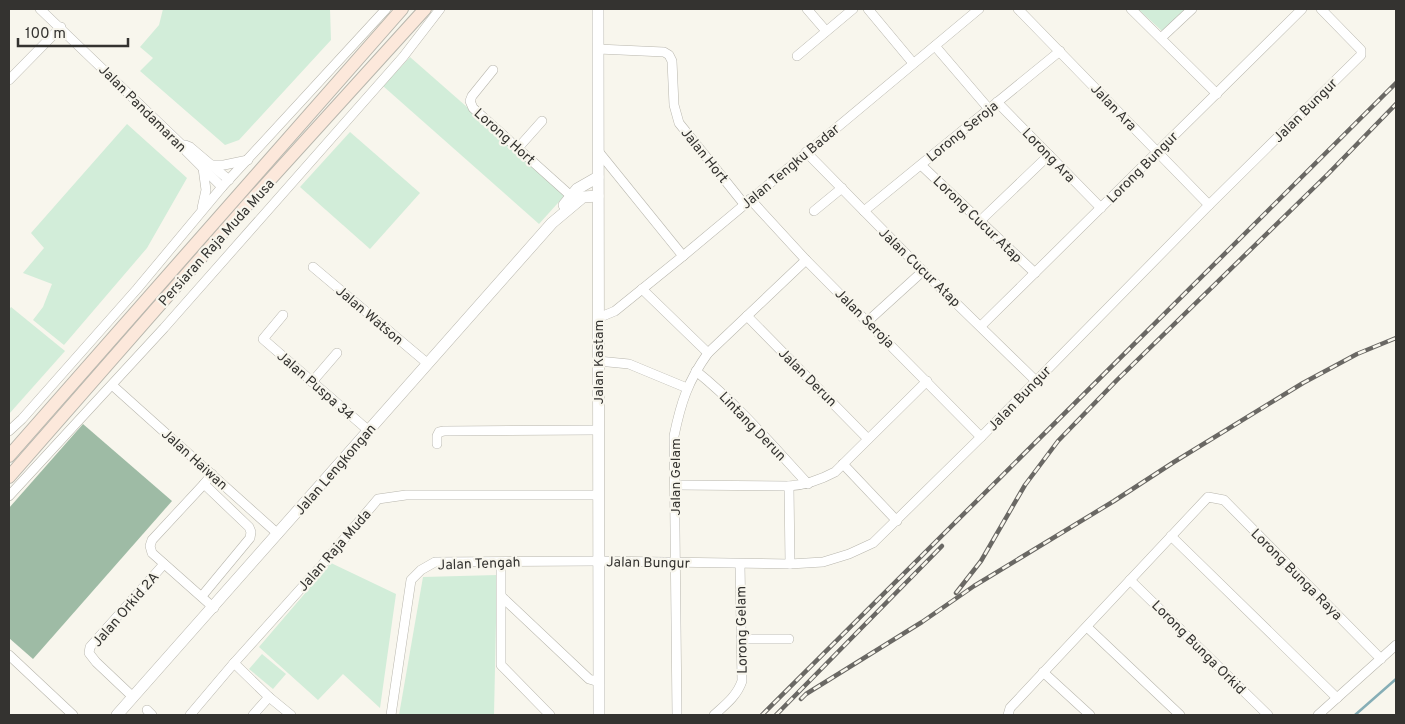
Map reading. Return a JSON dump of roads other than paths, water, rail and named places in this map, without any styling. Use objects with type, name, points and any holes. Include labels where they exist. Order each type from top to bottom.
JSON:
[{"type":"main road","name":"Persiaran Raja Muda Musa","points":[[9,456],[402,9]]},
{"type":"main road","name":"Persiaran Raja Muda Musa","points":[[9,476],[248,204],[425,9]]},
{"type":"street","name":"Jalan Pandamaran","points":[[40,9],[61,27],[186,151],[207,166],[222,188]]},
{"type":"street","points":[[9,431],[137,289],[229,180],[386,9]]},
{"type":"street","points":[[9,496],[112,385],[402,57],[440,9]]},
{"type":"street","name":"Jalan Kastam","points":[[598,9],[599,715]]},
{"type":"street","points":[[807,9],[826,31]]},
{"type":"street","points":[[796,56],[853,9]]},
{"type":"street","points":[[868,9],[913,63]]},
{"type":"street","name":"Jalan Tengku Badar","points":[[598,318],[615,311],[683,256],[980,9]]},
{"type":"street","name":"Jalan Ara","points":[[1018,9],[1209,204]]},
{"type":"street","points":[[1131,9],[1216,94]]},
{"type":"street","points":[[1161,38],[1192,9]]},
{"type":"street","name":"Lorong Bungur","points":[[981,326],[1302,9]]},
{"type":"street","name":"Jalan Bungur","points":[[599,561],[740,564],[823,562],[849,554],[873,543],[981,437],[1209,204],[1361,55],[1361,50],[1321,9]]},
{"type":"street","points":[[9,80],[61,27]]},
{"type":"street","points":[[935,46],[989,109]]},
{"type":"street","name":"Jalan Hort","points":[[598,49],[664,52],[669,55],[672,61],[675,114],[679,122],[747,201]]},
{"type":"street","name":"Lorong Seroja","points":[[864,212],[1060,51]]},
{"type":"street","name":"Lorong Hort","points":[[493,70],[472,96],[470,101],[473,108],[571,196]]},
{"type":"street","name":"Lorong Ara","points":[[997,102],[1101,208]]},
{"type":"street","points":[[518,148],[542,121]]},
{"type":"street","points":[[598,151],[683,256]]},
{"type":"street","name":"Jalan Cucur Atap","points":[[806,152],[923,271],[1036,381]]},
{"type":"street","points":[[980,221],[1049,155]]},
{"type":"street","points":[[207,166],[248,160]]},
{"type":"street","name":"Lorong Cucur Atap","points":[[921,165],[1035,273]]},
{"type":"street","points":[[207,166],[229,180]]},
{"type":"street","points":[[202,211],[206,190],[207,166]]},
{"type":"street","name":"Jalan Lengkongan","points":[[552,223],[555,215],[577,189],[598,177]]},
{"type":"street","points":[[814,211],[842,188]]},
{"type":"street","name":"Jalan Lengkongan","points":[[117,715],[214,608],[552,223],[583,197],[598,196]]},
{"type":"street","name":"Jalan Seroja","points":[[747,201],[981,437]]},
{"type":"street","name":"Jalan Gelam","points":[[677,715],[674,436],[687,388],[696,370],[708,353],[806,260]]},
{"type":"street","name":"Jalan Watson","points":[[313,267],[427,364]]},
{"type":"street","points":[[868,321],[923,271]]},
{"type":"street","points":[[642,289],[708,353]]},
{"type":"street","name":"Jalan Puspa 34","points":[[283,315],[263,339],[369,431]]},
{"type":"street","name":"Jalan Derun","points":[[747,316],[868,439]]},
{"type":"street","points":[[312,382],[337,353]]},
{"type":"street","points":[[598,361],[629,364],[687,388]]},
{"type":"street","name":"Lintang Derun","points":[[696,370],[714,386],[808,484]]},
{"type":"street","points":[[674,485],[789,486],[808,484],[835,472],[927,381]]},
{"type":"street","name":"Jalan Haiwan","points":[[112,385],[278,534]]},
{"type":"street","points":[[437,444],[439,432],[444,431],[598,430]]},
{"type":"street","points":[[843,464],[897,521]]},
{"type":"street","points":[[212,474],[152,540],[150,546],[152,553],[214,608]]},
{"type":"street","points":[[202,596],[250,538],[251,532],[249,527],[204,484]]},
{"type":"street","points":[[789,486],[790,564]]},
{"type":"street","name":"Jalan Raja Muda","points":[[190,715],[378,499],[406,495],[598,494]]},
{"type":"street","name":"Lorong Bunga Raya","points":[[1171,536],[1208,497],[1224,500],[1380,659]]},
{"type":"street","points":[[1008,715],[1010,708],[1171,536],[1337,698]]},
{"type":"street","name":"Jalan Tengah","points":[[391,715],[411,580],[421,570],[435,562],[599,561]]},
{"type":"street","points":[[501,562],[501,665],[550,715]]},
{"type":"street","name":"Jalan Orkid 2A","points":[[134,697],[96,662],[89,652],[90,647],[164,564]]},
{"type":"street","name":"Lorong Gelam","points":[[714,715],[734,696],[742,681],[740,564]]},
{"type":"street","name":"Lorong Bunga Orkid","points":[[1130,580],[1268,715]]},
{"type":"street","points":[[502,597],[589,679],[599,682]]},
{"type":"street","points":[[1087,627],[1180,715]]},
{"type":"street","points":[[741,639],[789,639]]},
{"type":"street","points":[[1318,715],[1396,645]]},
{"type":"street","points":[[9,655],[73,715]]},
{"type":"street","points":[[234,663],[269,697],[292,715]]},
{"type":"street","points":[[1043,672],[1090,715]]},
{"type":"street","points":[[253,715],[269,697]]},
{"type":"waterway","points":[[1355,715],[1396,679]]},
{"type":"railway","points":[[762,715],[1396,83]]},
{"type":"railway","points":[[956,593],[981,561],[1025,485],[1058,441],[1117,380],[1328,174],[1396,104]]},
{"type":"railway","points":[[801,699],[806,694],[922,622],[974,586],[1303,383],[1357,354],[1396,338]]},
{"type":"railway","points":[[776,715],[942,546]]}]
